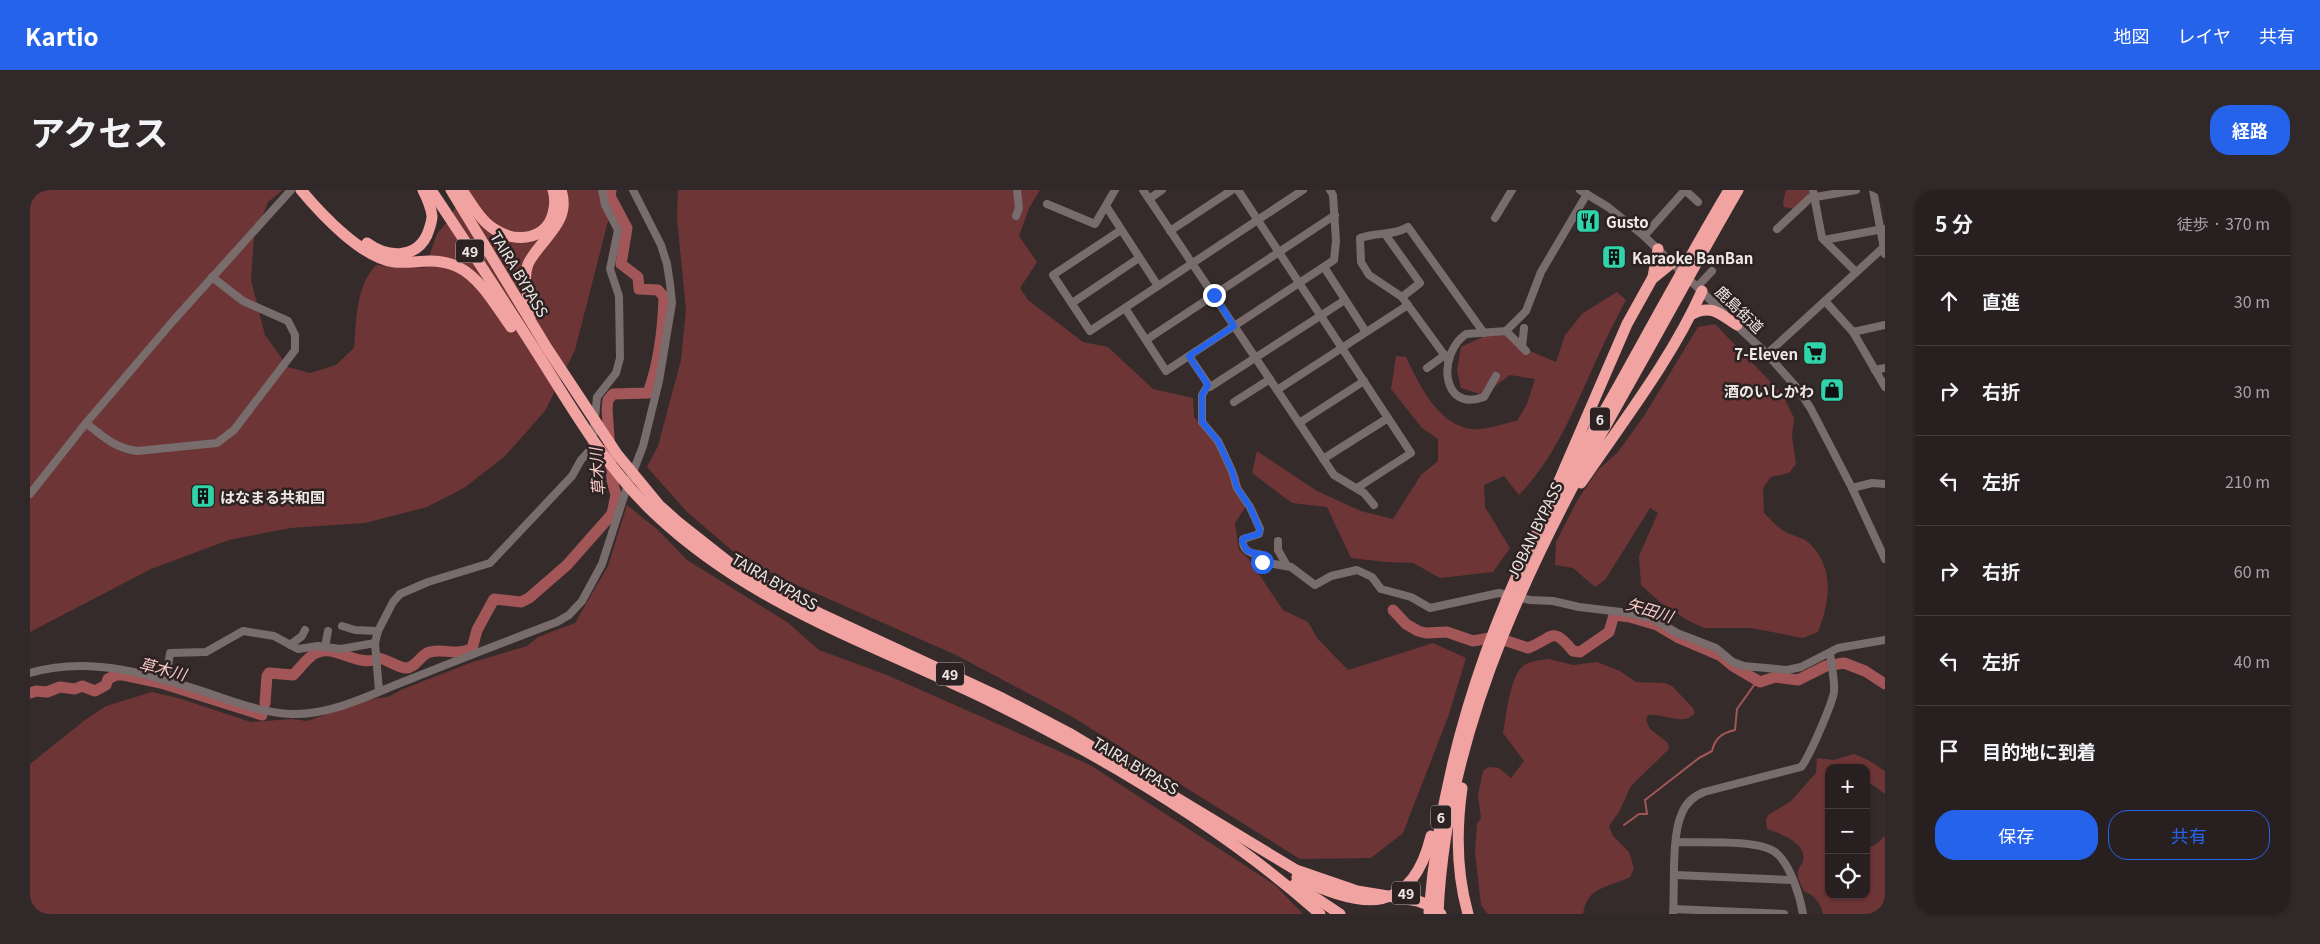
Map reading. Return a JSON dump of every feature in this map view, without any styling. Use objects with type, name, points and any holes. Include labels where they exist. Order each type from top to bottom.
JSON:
[{"type":"highway","points":[[303,190],[374,248],[392,254],[404,254],[418,248],[424,240],[430,227],[432,216],[423,190]]},
{"type":"highway","points":[[303,190],[313,205],[340,230],[377,258],[394,262],[421,260],[441,262],[459,268],[473,278],[563,398]]},
{"type":"highway","name":"TAIRA BYPASS","points":[[431,190],[535,349],[563,398],[606,459],[690,544],[738,580],[772,599],[819,624],[1018,716],[1110,766],[1240,843]]},
{"type":"highway","name":"TAIRA BYPASS","points":[[451,190],[547,348],[616,454],[657,509]]},
{"type":"highway","points":[[462,190],[481,216],[493,228],[516,238],[536,235],[547,227],[552,218],[554,205],[553,190]]},
{"type":"highway","points":[[547,348],[532,312],[527,294],[526,278],[528,265],[558,224],[563,212],[561,190]]},
{"type":"highway","name":"JOBAN BYPASS","points":[[1429,914],[1441,813],[1482,676],[1532,560],[1729,190]]},
{"type":"highway","name":"JOBAN BYPASS","points":[[1690,265],[1738,190]]},
{"type":"highway","points":[[1548,511],[1560,474],[1604,373],[1627,324],[1652,279],[1658,249]]},
{"type":"highway","points":[[1652,279],[1673,262]]},
{"type":"highway","name":"JOBAN BYPASS","points":[[1532,560],[1548,511],[1681,282]]},
{"type":"highway","points":[[1532,560],[1555,531],[1578,487],[1656,374],[1692,314],[1700,288]]},
{"type":"highway","points":[[1692,314],[1702,308],[1713,310],[1737,325]]},
{"type":"highway","points":[[1468,722],[1457,836],[1461,882],[1468,914]]},
{"type":"highway","name":"JOBAN BYPASS","points":[[1440,914],[1448,822],[1468,722]]},
{"type":"highway","name":"49","points":[[1240,843],[1263,858],[1338,897],[1370,906],[1387,904],[1396,900],[1408,891],[1418,878],[1425,862],[1438,804],[1468,722]]},
{"type":"highway","name":"49","points":[[1240,843],[1296,870],[1329,882],[1357,891],[1418,901],[1431,906],[1440,914]]},
{"type":"highway","name":"49","points":[[1240,843],[1320,914]]},
{"type":"highway","name":"49","points":[[1240,843],[1340,914]]},
{"type":"street","points":[[30,494],[86,423],[212,277],[291,190]]},
{"type":"street","points":[[379,691],[375,643],[378,631],[393,602],[400,594],[428,582],[483,566],[498,557],[533,516],[572,476],[581,460],[592,448],[597,397],[616,373],[620,358],[618,296],[610,269],[618,230],[605,205],[602,190]]},
{"type":"street","points":[[30,673],[68,666],[97,665],[117,668],[166,681],[240,704],[290,714],[323,711],[556,622],[569,615],[582,600],[594,581],[643,446],[659,381],[672,303],[665,258],[633,190]]},
{"type":"street","points":[[1016,216],[1019,208],[1017,190]]},
{"type":"street","points":[[1047,204],[1095,224],[1115,190]]},
{"type":"street","points":[[1143,190],[1334,475],[1364,493],[1374,505]]},
{"type":"street","points":[[1149,199],[1162,190]]},
{"type":"street","points":[[1170,231],[1232,190]]},
{"type":"street","points":[[1238,190],[1411,452],[1357,488]]},
{"type":"street","points":[[1121,230],[1053,275],[1090,331],[1303,190]]},
{"type":"street","points":[[1125,308],[1166,371],[1334,260],[1336,241],[1333,195],[1330,190]]},
{"type":"street","points":[[1495,218],[1512,190]]},
{"type":"street","points":[[1644,236],[1685,190],[1698,202]]},
{"type":"street","points":[[1777,229],[1813,194],[1856,190]]},
{"type":"street","points":[[1767,354],[1856,272],[1885,249],[1883,229],[1874,190]]},
{"type":"street","points":[[1427,368],[1446,357],[1466,334],[1506,330],[1526,311],[1541,272],[1584,192]]},
{"type":"street","name":"鹿島街道","points":[[1584,192],[1608,207],[1673,262],[1767,354],[1798,389],[1811,409],[1852,488],[1885,559]]},
{"type":"street","points":[[1813,194],[1824,240],[1856,272]]},
{"type":"street","points":[[1106,206],[1158,286]]},
{"type":"street","points":[[1146,340],[1334,214]]},
{"type":"street","points":[[1484,333],[1408,227],[1398,233],[1368,235],[1360,238],[1361,262],[1369,275],[1402,297],[1408,305],[1446,357],[1449,382],[1460,397],[1472,400],[1484,396],[1496,376]]},
{"type":"street","points":[[1824,240],[1883,229]]},
{"type":"street","points":[[1386,234],[1420,283],[1402,297]]},
{"type":"street","points":[[1072,303],[1139,258]]},
{"type":"street","points":[[1324,267],[1366,332]]},
{"type":"street","points":[[1700,288],[1712,271]]},
{"type":"street","points":[[86,423],[113,444],[124,449],[137,450],[217,443],[234,430],[295,350],[295,335],[288,321],[243,301],[212,277]]},
{"type":"street","points":[[1208,385],[1210,387],[1345,300]]},
{"type":"street","points":[[1825,301],[1853,332],[1885,387]]},
{"type":"street","points":[[1455,308],[1462,303]]},
{"type":"street","points":[[1277,390],[1408,305]]},
{"type":"street","points":[[1853,332],[1885,325]]},
{"type":"street","points":[[1506,330],[1524,348],[1524,328]]},
{"type":"street","points":[[1189,356],[1208,385]]},
{"type":"street","points":[[1875,370],[1885,368]]},
{"type":"street","points":[[1234,402],[1270,379]]},
{"type":"street","points":[[1299,423],[1364,381]]},
{"type":"street","points":[[1208,385],[1202,395],[1202,422],[1218,441],[1232,471],[1237,488],[1250,507],[1260,530],[1259,534],[1244,538],[1243,544],[1247,551],[1259,554],[1262,562],[1296,569],[1315,584],[1352,570],[1361,571],[1372,577],[1380,589],[1411,597],[1430,608],[1499,593],[1530,600],[1553,601],[1579,607],[1629,613],[1652,618],[1677,633],[1716,648],[1733,662],[1744,666],[1794,669],[1838,648],[1885,640]]},
{"type":"street","points":[[1323,459],[1388,418]]},
{"type":"street","points":[[1852,488],[1872,483],[1885,484]]},
{"type":"street","points":[[1278,541],[1278,550],[1288,566]]},
{"type":"street","points":[[342,626],[355,630],[378,631]]},
{"type":"street","points":[[291,649],[305,630]]},
{"type":"street","points":[[325,647],[328,630]]},
{"type":"street","points":[[166,681],[170,653],[206,652],[243,631],[274,636],[291,649],[325,647],[344,649],[375,643]]},
{"type":"street","points":[[1784,914],[1674,912],[1677,826],[1682,813],[1698,795],[1796,769],[1806,762],[1834,693],[1830,653]]},
{"type":"street","points":[[1676,842],[1763,846],[1776,853],[1786,863],[1803,914]]},
{"type":"street","points":[[1675,876],[1792,880]]},
{"type":"shaded area","points":[[30,190],[283,190],[268,202],[254,237],[251,280],[265,335],[288,367],[310,373],[336,365],[354,348],[358,304],[364,284],[376,265],[425,268],[437,234],[449,219],[465,190],[616,190],[575,350],[545,411],[505,456],[464,488],[427,507],[365,523],[290,528],[229,540],[151,569],[30,632]]},
{"type":"shaded area","points":[[678,190],[1040,190],[1029,208],[1019,236],[1037,262],[1020,288],[1028,300],[1083,342],[1108,347],[1153,389],[1193,398],[1194,417],[1220,446],[1222,454],[1238,474],[1246,506],[1235,523],[1239,550],[1248,558],[1283,610],[1308,622],[1318,639],[1348,670],[1433,643],[1466,658],[1448,717],[1403,833],[1371,858],[1300,859],[1071,716],[956,655],[788,581],[741,558],[687,512],[647,467],[658,446],[681,360],[686,310],[677,218]]},
{"type":"shaded area","points":[[1786,190],[1810,190],[1808,198],[1794,209],[1784,207]]},
{"type":"shaded area","points":[[1617,292],[1626,300],[1566,427],[1545,463],[1519,495],[1504,476],[1484,485],[1485,507],[1510,548],[1493,572],[1440,578],[1413,563],[1351,558],[1327,507],[1292,503],[1252,473],[1257,451],[1317,491],[1361,511],[1393,519],[1421,475],[1438,461],[1438,439],[1422,428],[1391,389],[1396,356],[1406,357],[1423,390],[1431,401],[1439,411],[1459,426],[1482,429],[1517,421],[1527,404],[1535,379],[1510,375],[1483,395],[1461,388],[1457,370],[1461,347],[1489,334],[1515,335],[1523,348],[1556,362],[1565,335],[1583,313]]},
{"type":"shaded area","points":[[1715,324],[1783,395],[1794,418],[1792,437],[1796,464],[1789,473],[1771,477],[1763,488],[1764,513],[1787,533],[1804,539],[1809,543],[1823,563],[1828,585],[1825,609],[1818,632],[1803,638],[1751,628],[1704,628],[1687,620],[1661,603],[1641,585],[1639,556],[1658,513],[1650,508],[1605,580],[1595,587],[1573,568],[1555,565],[1556,542],[1577,501],[1597,471],[1618,452],[1644,416],[1698,327]]},
{"type":"shaded area","points":[[627,505],[658,530],[687,560],[787,622],[819,650],[887,675],[1090,765],[1275,885],[1303,914],[30,914],[30,764],[85,720],[106,706],[152,692],[178,698],[251,722],[292,719],[307,721],[371,699],[388,697],[403,689],[470,663],[527,646],[538,637],[575,623],[608,566]]},
{"type":"shaded area","points":[[1549,659],[1573,665],[1597,662],[1620,671],[1636,682],[1665,683],[1672,686],[1693,708],[1695,713],[1685,719],[1648,715],[1646,720],[1650,729],[1668,743],[1669,749],[1631,786],[1619,812],[1609,826],[1613,836],[1629,852],[1634,868],[1630,877],[1594,893],[1585,905],[1583,914],[1488,914],[1481,905],[1475,852],[1477,824],[1481,818],[1478,795],[1483,771],[1489,767],[1499,768],[1511,778],[1524,761],[1503,733],[1509,697],[1515,678],[1523,666],[1532,662]]},
{"type":"shaded area","points":[[1854,754],[1885,771],[1885,794],[1870,783],[1870,764],[1825,764],[1825,899],[1870,899],[1870,847],[1885,836],[1885,914],[1823,914],[1819,903],[1814,897],[1804,891],[1799,880],[1798,871],[1803,861],[1801,849],[1791,840],[1767,829],[1766,820],[1768,815],[1790,802],[1816,773],[1817,758],[1834,760]]},
{"type":"waterway","name":"草木川","points":[[379,658],[409,668],[423,655],[430,652],[460,652],[472,649],[477,630],[494,599],[521,602],[529,598],[567,565],[612,514],[616,495],[612,480],[608,400],[613,394],[648,393],[660,346],[664,297],[658,290],[639,289],[638,277],[621,264],[627,228],[610,196],[611,190]]},
{"type":"waterway","name":"矢田川","points":[[1393,610],[1406,624],[1426,633],[1447,632],[1473,641],[1495,637],[1528,648],[1552,636],[1556,636],[1573,651],[1580,652],[1609,632],[1614,615],[1630,617],[1657,625],[1679,638],[1721,656],[1733,666],[1760,682],[1775,677],[1798,680],[1826,666],[1844,663],[1865,671],[1885,684]]},
{"type":"waterway","name":"草木川","points":[[265,703],[267,676],[269,673],[293,675],[316,653],[330,651],[359,660],[374,660]]},
{"type":"waterway","name":"草木川","points":[[30,693],[36,691],[47,692],[60,687],[75,689],[82,686],[95,691],[106,685],[108,679],[116,675],[123,675],[161,683],[262,715]]},
{"type":"waterway","points":[[1624,825],[1639,814],[1647,814],[1645,800],[1699,758],[1712,751],[1720,737],[1735,730],[1737,709],[1757,681]]},
{"type":"place","name":"Gusto","points":[[1588,221]]},
{"type":"place","name":"Karaoke BanBan","points":[[1614,257]]},
{"type":"place","name":"7-Eleven","points":[[1815,353]]},
{"type":"place","name":"酒のいしかわ","points":[[1832,390]]},
{"type":"place","name":"はなまる共和国","points":[[203,496]]},
{"type":"route","points":[[1214,295],[1234,326],[1189,356],[1208,385],[1202,395],[1202,422],[1218,441],[1232,471],[1237,488],[1250,507],[1260,530],[1259,534],[1244,538],[1243,544],[1247,551],[1252,554],[1259,554],[1262,562]]}]
